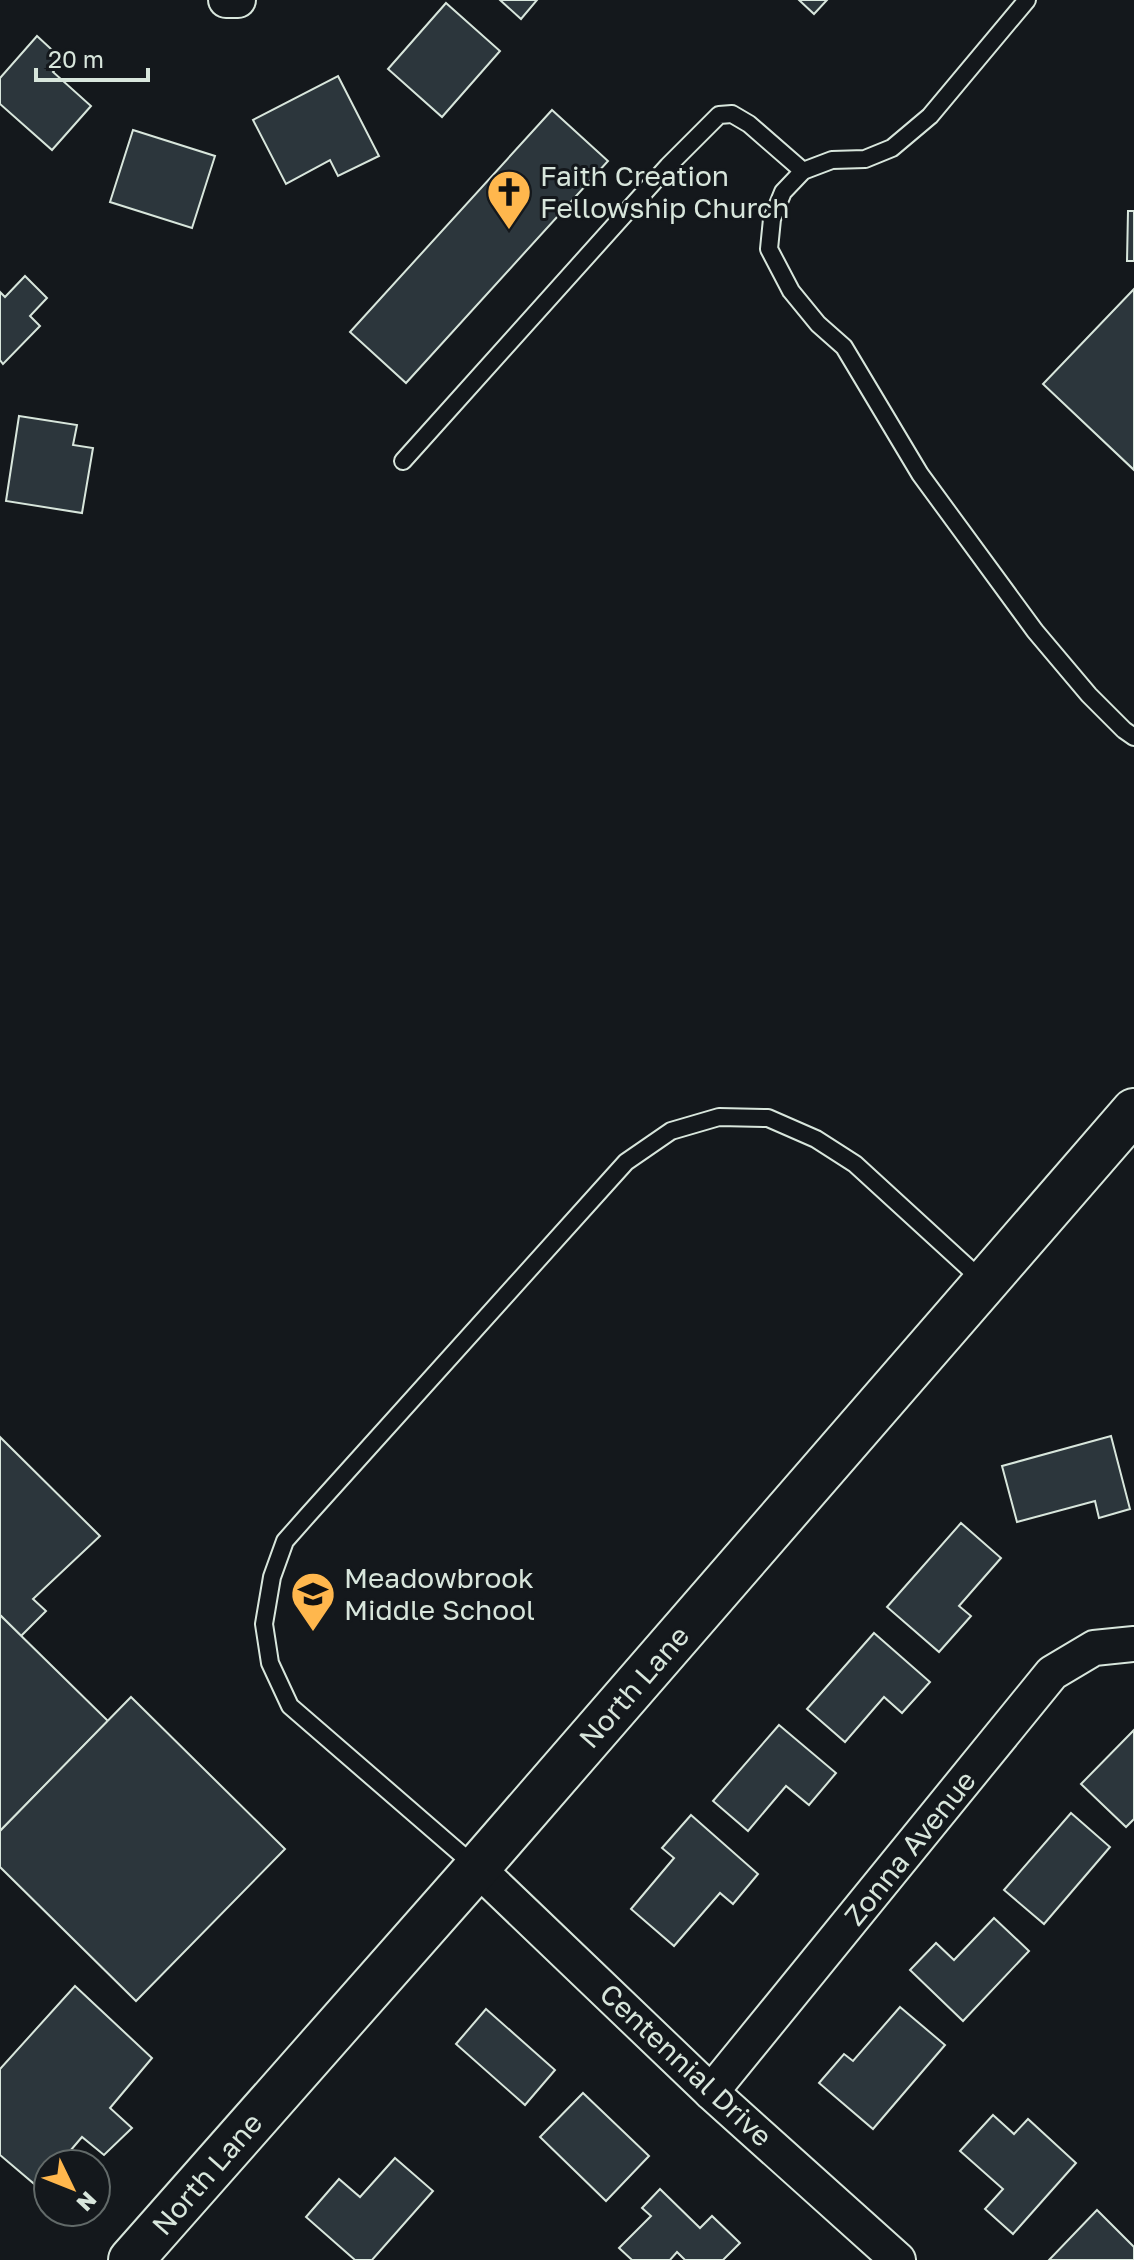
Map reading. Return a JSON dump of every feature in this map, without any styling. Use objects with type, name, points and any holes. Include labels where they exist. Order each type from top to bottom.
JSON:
[{"type":"street","points":[[226,0],[238,0]]},
{"type":"street","name":"North Lane","points":[[131,2260],[477,1868],[1134,1111]]},
{"type":"street","name":"Zonna Avenue","points":[[711,2092],[1052,1673],[1094,1648],[1134,1644]]},
{"type":"street","name":"Centennial Drive","points":[[477,1868],[711,2092],[898,2260]]},
{"type":"lane","points":[[1021,2],[930,116],[892,148],[865,159],[832,160],[803,171],[783,192],[772,219],[769,249],[791,291],[818,324],[844,347],[920,474],[1035,631],[1089,695],[1134,737]]},
{"type":"lane","points":[[403,461],[657,178],[719,115],[732,114],[749,124],[803,171]]},
{"type":"lane","points":[[477,1868],[290,1706],[270,1663],[264,1624],[272,1577],[285,1541],[626,1162],[671,1131],[719,1117],[768,1118],[816,1139],[855,1164],[985,1283]]},
{"type":"building","points":[[500,0],[537,0],[521,19]]},
{"type":"building","points":[[799,0],[827,0],[814,14]]},
{"type":"building","points":[[446,3],[500,51],[442,117],[388,69]]},
{"type":"building","points":[[37,36],[63,60],[53,72],[91,106],[52,150],[0,104],[0,78]]},
{"type":"building","points":[[338,76],[379,156],[338,176],[330,160],[286,184],[253,120]]},
{"type":"building","points":[[552,110],[608,161],[406,383],[350,332]]},
{"type":"building","points":[[133,130],[215,156],[192,228],[110,202]]},
{"type":"building","points":[[1128,211],[1134,211],[1134,261],[1127,261]]},
{"type":"building","points":[[25,276],[47,298],[30,316],[40,326],[3,364],[0,360],[0,292],[5,297]]},
{"type":"building","points":[[1134,289],[1134,470],[1043,384]]},
{"type":"building","points":[[19,416],[77,425],[73,445],[93,448],[82,513],[6,501]]},
{"type":"building","points":[[1111,1436],[1130,1509],[1099,1518],[1095,1501],[1017,1522],[1002,1466]]},
{"type":"building","points":[[0,1437],[100,1536],[33,1599],[46,1611],[21,1636],[0,1615]]},
{"type":"building","points":[[961,1523],[1001,1558],[959,1606],[971,1616],[939,1652],[887,1607]]},
{"type":"building","points":[[0,1615],[108,1721],[0,1831]]},
{"type":"building","points":[[874,1633],[930,1682],[902,1713],[884,1697],[845,1742],[807,1709]]},
{"type":"building","points":[[131,1697],[285,1849],[136,2001],[0,1867],[0,1831]]},
{"type":"building","points":[[779,1725],[836,1773],[809,1805],[786,1786],[748,1831],[713,1801]]},
{"type":"building","points":[[1134,1730],[1134,1819],[1126,1827],[1081,1784]]},
{"type":"building","points":[[1071,1813],[1110,1847],[1044,1924],[1004,1890]]},
{"type":"building","points":[[691,1815],[758,1874],[733,1904],[720,1893],[674,1946],[631,1909],[674,1858],[662,1848]]},
{"type":"building","points":[[994,1918],[1029,1951],[963,2021],[910,1970],[936,1943],[954,1960]]},
{"type":"building","points":[[75,1986],[152,2058],[110,2108],[132,2128],[111,2148],[95,2148],[82,2137],[73,2148],[32,2148],[32,2182],[0,2155],[0,2069]]},
{"type":"building","points":[[900,2007],[945,2045],[873,2129],[819,2083],[844,2054],[853,2061]]},
{"type":"building","points":[[486,2009],[555,2070],[525,2105],[456,2044]]},
{"type":"building","points":[[583,2093],[649,2156],[606,2201],[540,2137]]},
{"type":"building","points":[[993,2115],[1014,2134],[1028,2119],[1076,2163],[1013,2234],[985,2209],[1003,2189],[960,2151]]},
{"type":"building","points":[[395,2158],[433,2191],[372,2260],[355,2260],[306,2217],[339,2179],[360,2197]]},
{"type":"building","points":[[660,2189],[700,2228],[712,2216],[740,2243],[723,2260],[685,2260],[677,2252],[670,2260],[632,2260],[619,2248],[651,2216],[642,2208]]},
{"type":"building","points":[[1097,2210],[1134,2247],[1134,2260],[1049,2260]]},
{"type":"place","name":"Faith Creation Fellowship Church","points":[[509,231]]},
{"type":"place","name":"Meadowbrook Middle School","points":[[313,1633]]}]
